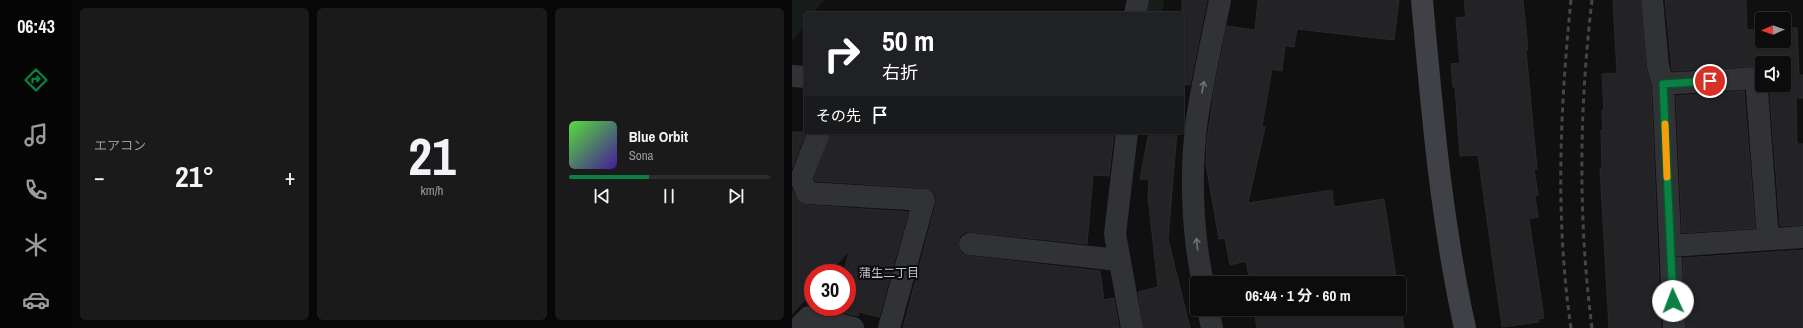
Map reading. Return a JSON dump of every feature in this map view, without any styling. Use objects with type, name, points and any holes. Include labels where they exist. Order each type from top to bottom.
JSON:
[{"type":"street","points":[[1135,12],[1138,0]]},
{"type":"street","points":[[1202,276],[1196,234],[1194,163],[1190,119],[1220,0]]},
{"type":"street","points":[[1422,0],[1441,193],[1464,328]]},
{"type":"street","points":[[1652,0],[1658,66],[1663,84],[1674,328]]},
{"type":"street","points":[[792,76],[804,77]]},
{"type":"street","points":[[1663,84],[1756,78],[1768,239]]},
{"type":"street","points":[[818,134],[801,179],[807,193],[924,200],[889,328]]},
{"type":"street","points":[[1127,134],[1115,234],[1132,328]]},
{"type":"street","points":[[1670,246],[1803,237]]},
{"type":"street","points":[[970,244],[1119,260]]},
{"type":"street","points":[[798,328],[809,316],[853,328]]},
{"type":"street","points":[[1209,316],[1212,328]]},
{"type":"shaded area","points":[[792,0],[824,0],[815,12],[804,12],[804,27],[792,42]]},
{"type":"shaded area","points":[[1148,0],[1164,0],[1162,12],[1147,12]]},
{"type":"building","points":[[1182,0],[1207,0],[1190,85],[1184,84],[1184,12],[1182,12]]},
{"type":"building","points":[[1258,0],[1399,0],[1394,40],[1297,29],[1294,47],[1285,46],[1282,71],[1272,69],[1262,126],[1265,127],[1248,203],[1332,190],[1334,207],[1384,199],[1396,276],[1249,276],[1246,261],[1230,265],[1225,238],[1219,239],[1206,164],[1207,140],[1214,91],[1227,26],[1255,30]]},
{"type":"building","points":[[1464,0],[1523,0],[1537,169],[1534,169],[1538,195],[1535,196],[1538,217],[1529,219],[1544,318],[1538,319],[1539,322],[1502,327],[1478,155],[1460,156],[1455,87],[1453,87],[1451,64],[1460,63],[1456,18],[1466,17]]},
{"type":"building","points":[[1613,0],[1640,0],[1646,67],[1651,86],[1661,328],[1609,328],[1600,168],[1602,168],[1602,110],[1604,110],[1602,74],[1617,73]]},
{"type":"building","points":[[1665,0],[1746,0],[1747,30],[1755,29],[1755,48],[1791,48],[1791,28],[1797,28],[1799,75],[1803,75],[1803,98],[1796,98],[1797,144],[1803,144],[1803,225],[1780,226],[1770,92],[1791,92],[1791,56],[1755,56],[1755,66],[1672,71]]},
{"type":"building","points":[[1744,91],[1755,228],[1682,233],[1676,96]]},
{"type":"building","points":[[792,132],[804,132],[805,134],[792,168]]},
{"type":"building","points":[[830,134],[1114,134],[1109,176],[1093,175],[1087,244],[971,232],[965,232],[960,236],[958,243],[962,254],[969,256],[1100,271],[1104,300],[1114,298],[1119,328],[903,328],[936,203],[936,196],[931,190],[925,188],[815,181],[814,179]]},
{"type":"building","points":[[1149,134],[1177,134],[1168,239],[1190,328],[1144,328],[1138,292],[1158,287],[1148,196],[1149,179],[1140,179]]},
{"type":"building","points":[[792,190],[800,203],[806,205],[908,212],[879,317],[859,312],[858,316],[856,316],[856,264],[846,264],[849,251],[837,264],[804,264],[804,301],[792,314]]},
{"type":"building","points":[[1803,250],[1803,328],[1686,328],[1683,258]]},
{"type":"building","points":[[1255,316],[1402,316],[1404,328],[1257,328]]},
{"type":"railway","points":[[1571,0],[1562,123],[1561,205],[1566,287],[1571,328]]},
{"type":"railway","points":[[1592,0],[1583,123],[1582,205],[1587,287],[1592,328]]},
{"type":"slow traffic","points":[[1665,124],[1667,177]]},
{"type":"district","name":"蒲生二丁目","points":[[889,273]]},
{"type":"route","points":[[1673,301],[1663,84],[1710,81]]}]
